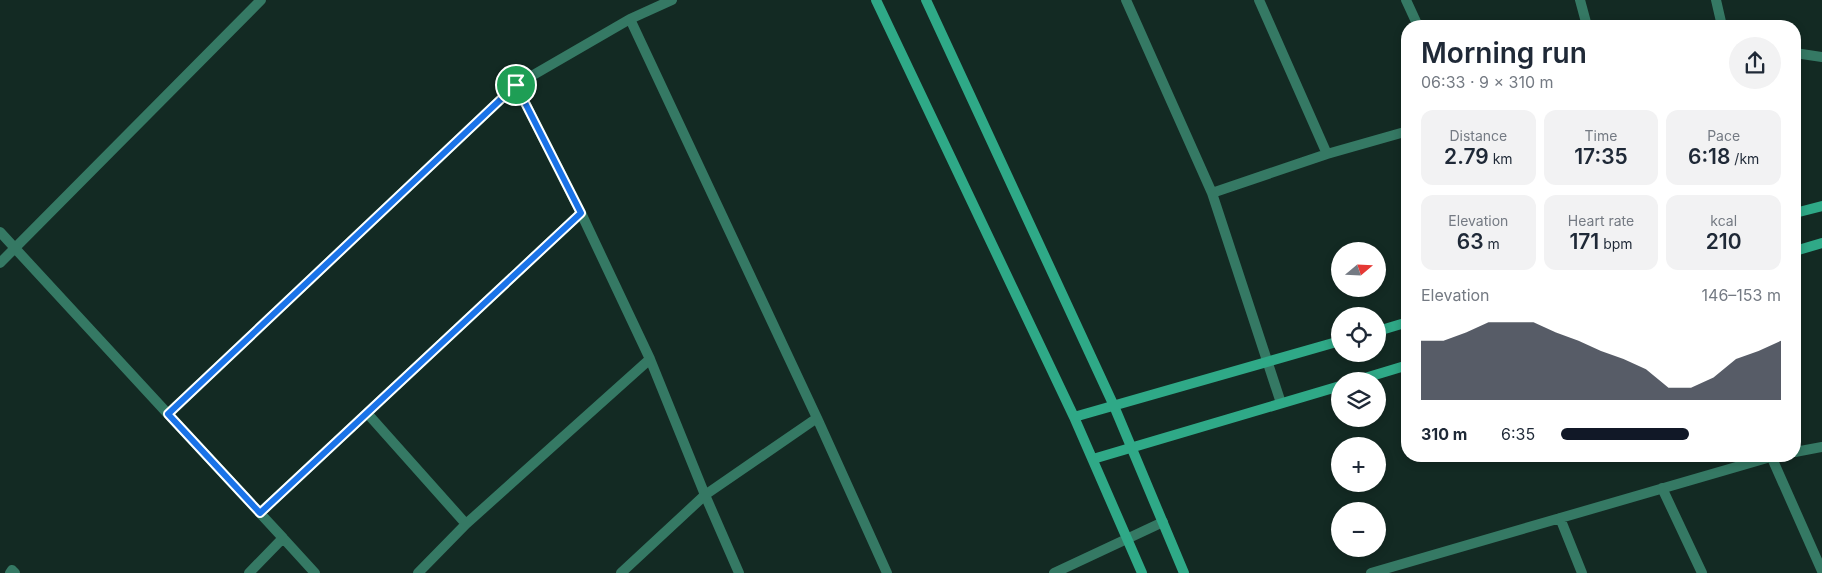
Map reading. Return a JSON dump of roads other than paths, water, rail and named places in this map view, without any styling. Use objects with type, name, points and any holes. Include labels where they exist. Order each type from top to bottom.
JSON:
[{"type":"street","points":[[0,262],[261,0]]},
{"type":"street","points":[[168,414],[516,85],[630,19],[672,0]]},
{"type":"street","points":[[876,0],[1094,459],[1142,573]]},
{"type":"street","points":[[926,0],[1114,406],[1184,573]]},
{"type":"street","points":[[1126,0],[1212,193],[1281,404]]},
{"type":"street","points":[[1259,0],[1327,154]]},
{"type":"street","points":[[1406,0],[1415,20]]},
{"type":"street","points":[[1580,0],[1585,20]]},
{"type":"street","points":[[1716,0],[1721,20]]},
{"type":"street","points":[[630,19],[817,418],[887,573]]},
{"type":"street","points":[[1801,54],[1822,57]]},
{"type":"street","points":[[516,85],[581,213],[650,359],[739,573]]},
{"type":"street","points":[[1212,193],[1327,154],[1401,133]]},
{"type":"street","points":[[1801,211],[1822,206]]},
{"type":"street","points":[[260,513],[581,213]]},
{"type":"street","points":[[0,232],[315,573]]},
{"type":"street","points":[[1801,248],[1822,243]]},
{"type":"street","points":[[1386,329],[1401,324]]},
{"type":"street","points":[[1074,417],[1331,344]]},
{"type":"street","points":[[418,573],[466,524],[650,359]]},
{"type":"street","points":[[1385,372],[1401,367]]},
{"type":"street","points":[[1094,459],[1331,389]]},
{"type":"street","points":[[368,413],[466,524]]},
{"type":"street","points":[[621,573],[705,495],[817,418]]},
{"type":"street","points":[[1801,451],[1822,447]]},
{"type":"street","points":[[1371,573],[1751,462]]},
{"type":"street","points":[[1775,462],[1822,571]]},
{"type":"street","points":[[1662,488],[1702,573]]},
{"type":"street","points":[[1560,518],[1582,573]]},
{"type":"street","points":[[1054,573],[1163,522]]},
{"type":"street","points":[[249,573],[283,538]]},
{"type":"street","points":[[10,573],[12,570],[15,573]]}]
